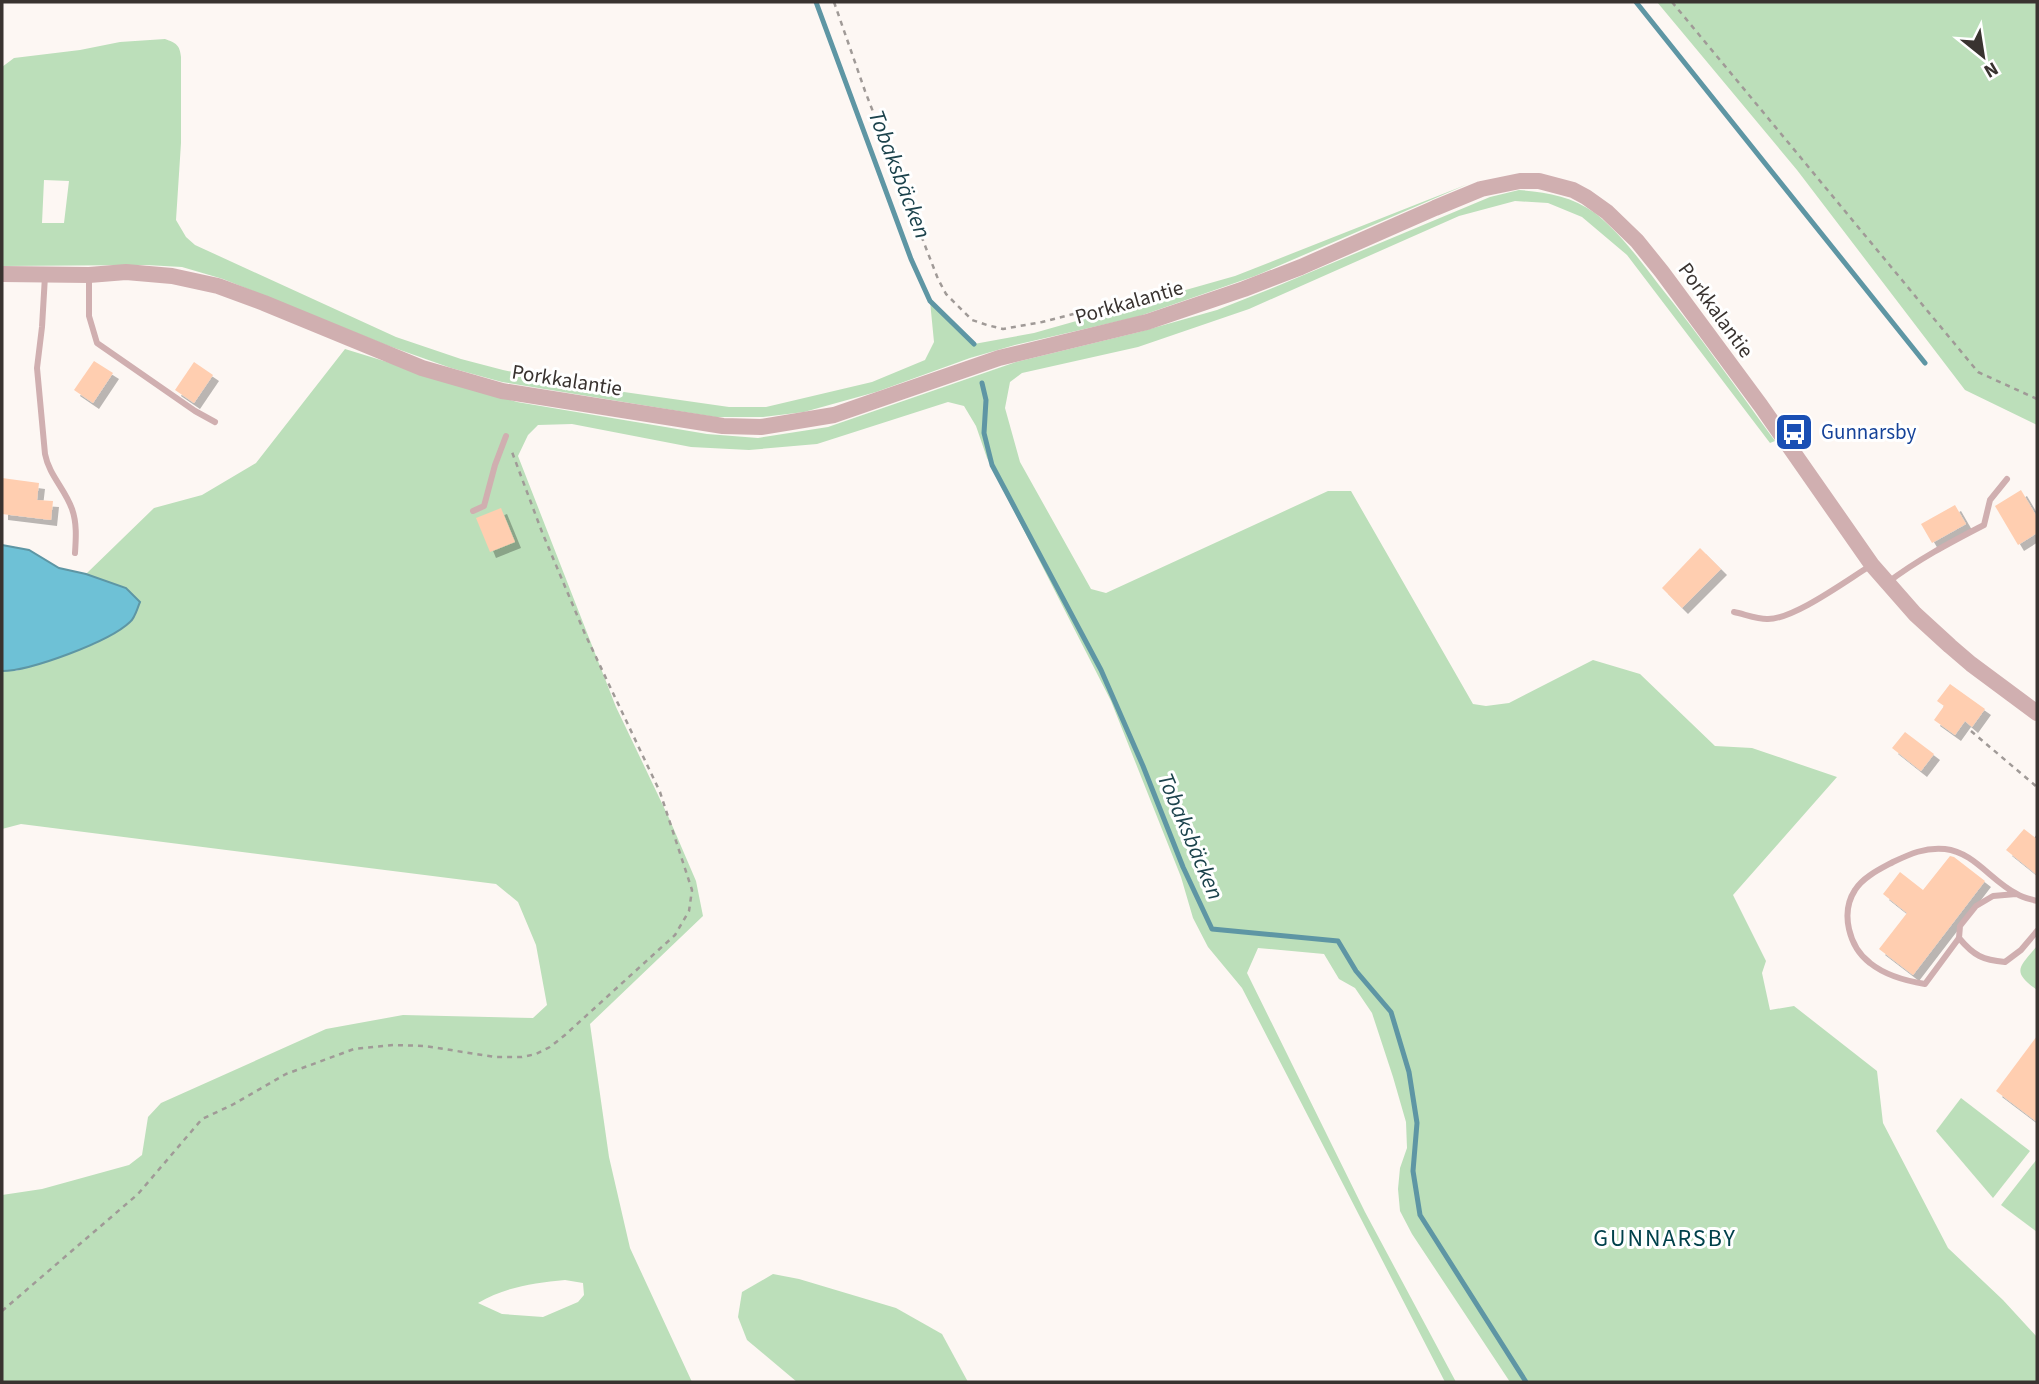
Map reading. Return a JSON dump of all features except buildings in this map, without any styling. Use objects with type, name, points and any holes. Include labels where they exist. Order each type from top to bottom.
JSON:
[{"type":"street","name":"Porkkalantie","points":[[2,274],[89,275],[126,272],[172,276],[218,286],[422,368],[502,391],[723,426],[761,427],[834,415],[999,358],[1147,322],[1301,267],[1481,189],[1520,181],[1539,181],[1573,190],[1620,224],[1662,272],[1761,406],[1871,565],[1915,614],[1950,646],[2037,713]]},
{"type":"lane","points":[[45,275],[37,368],[45,454],[48,467],[72,509],[77,530],[75,553]]},
{"type":"lane","points":[[89,275],[89,316],[97,343],[215,422]]},
{"type":"lane","points":[[473,511],[484,506],[506,436]]},
{"type":"lane","points":[[1887,583],[1945,545],[1984,525],[1990,500],[2007,479]]},
{"type":"lane","points":[[1734,612],[1766,620],[1781,617],[1822,597],[1871,565]]},
{"type":"lane","points":[[2016,894],[1993,896],[1976,906],[1960,926],[1959,938],[1924,984],[1904,980],[1869,963],[1848,930],[1848,910],[1855,890],[1871,874],[1922,849],[1946,849],[1964,855],[2016,894],[2037,901]]},
{"type":"lane","points":[[1959,938],[1969,950],[1986,960],[2006,962],[2021,950],[2037,931]]},
{"type":"path","points":[[834,2],[865,91],[938,279],[958,308],[972,320],[1003,329],[1125,301],[1138,303],[1147,322]]},
{"type":"path","points":[[1672,2],[1978,372],[2037,399]]},
{"type":"path","points":[[2,1311],[138,1194],[202,1119],[286,1074],[354,1049],[394,1045],[425,1046],[495,1057],[536,1054],[565,1035],[675,935],[689,911],[692,890],[660,792],[585,634],[542,532],[506,436]]},
{"type":"path","points":[[1971,731],[2037,787]]},
{"type":"green space","points":[[1657,2],[2037,2],[2037,425],[1965,390],[1797,170]]},
{"type":"green space","points":[[165,39],[175,43],[180,50],[181,143],[176,220],[186,237],[195,245],[396,337],[461,359],[589,387],[729,407],[766,407],[872,382],[925,360],[934,342],[930,301],[974,344],[1034,333],[1235,276],[1468,184],[1255,276],[1137,317],[1015,345],[876,392],[804,412],[763,417],[715,417],[502,382],[451,368],[386,345],[223,279],[182,267],[2,266],[2,67],[14,58],[120,42]],"holes":[[[44,180],[69,181],[64,223],[42,223]]]},
{"type":"green space","points":[[1519,190],[1549,194],[1568,199],[1595,213],[1629,247],[1674,304],[1775,441],[1770,443],[1627,255],[1582,217],[1548,203],[1515,201],[1459,216],[1249,309],[1138,347],[1022,373],[1010,382],[1005,408],[1020,462],[1091,589],[1106,593],[1328,491],[1351,491],[1473,704],[1486,706],[1509,703],[1593,660],[1640,674],[1715,746],[1752,748],[1837,777],[1733,895],[1766,961],[1762,973],[1770,1010],[1794,1006],[1877,1071],[1883,1123],[1948,1248],[2003,1300],[2037,1337],[2037,1382],[1510,1382],[1412,1234],[1400,1211],[1398,1189],[1400,1168],[1407,1148],[1406,1122],[1372,1013],[1355,988],[1339,979],[1324,954],[1258,948],[1247,973],[1365,1212],[1456,1382],[1445,1382],[1242,988],[1208,947],[1193,918],[1181,877],[1111,701],[987,458],[976,426],[964,406],[948,402],[817,444],[749,450],[691,447],[572,424],[538,425],[528,435],[518,456],[616,707],[696,881],[703,916],[590,1024],[609,1157],[630,1248],[692,1382],[2,1382],[2,1195],[42,1189],[129,1165],[142,1155],[148,1117],[161,1103],[326,1029],[403,1015],[533,1018],[547,1005],[536,945],[518,902],[496,884],[21,824],[2,829],[2,671],[16,671],[95,644],[132,621],[126,588],[86,574],[154,508],[202,495],[256,463],[345,349],[517,402],[707,434],[758,438],[828,427],[1016,362],[1217,310],[1490,197]],"holes":[[[565,1280],[583,1283],[584,1295],[578,1302],[543,1317],[502,1314],[478,1303],[509,1289],[531,1284]]]},
{"type":"green space","points":[[2037,946],[2037,990],[2024,978],[2021,969]]},
{"type":"green space","points":[[1961,1098],[2030,1151],[1993,1198],[1936,1131]]},
{"type":"green space","points":[[2037,1159],[2037,1232],[2001,1205]]},
{"type":"green space","points":[[773,1274],[799,1279],[896,1308],[942,1334],[968,1382],[797,1382],[747,1340],[738,1317],[742,1292]]},
{"type":"water","points":[[2,545],[29,550],[59,568],[126,588],[140,602],[135,616],[120,630],[69,654],[31,666],[2,671]]},
{"type":"waterway","name":"Tobaksbäcken","points":[[816,2],[911,259],[930,301],[974,344]]},
{"type":"waterway","points":[[1636,2],[1925,363]]},
{"type":"waterway","name":"Tobaksbäcken","points":[[982,383],[986,400],[984,433],[992,465],[1101,670],[1183,867],[1212,929],[1338,941],[1356,971],[1391,1012],[1409,1072],[1417,1123],[1413,1171],[1420,1215],[1526,1382]]},
{"type":"place","name":"Gunnarsby","points":[[1794,432]]},
{"type":"district","name":"GUNNARSBY","points":[[1665,1238]]}]
